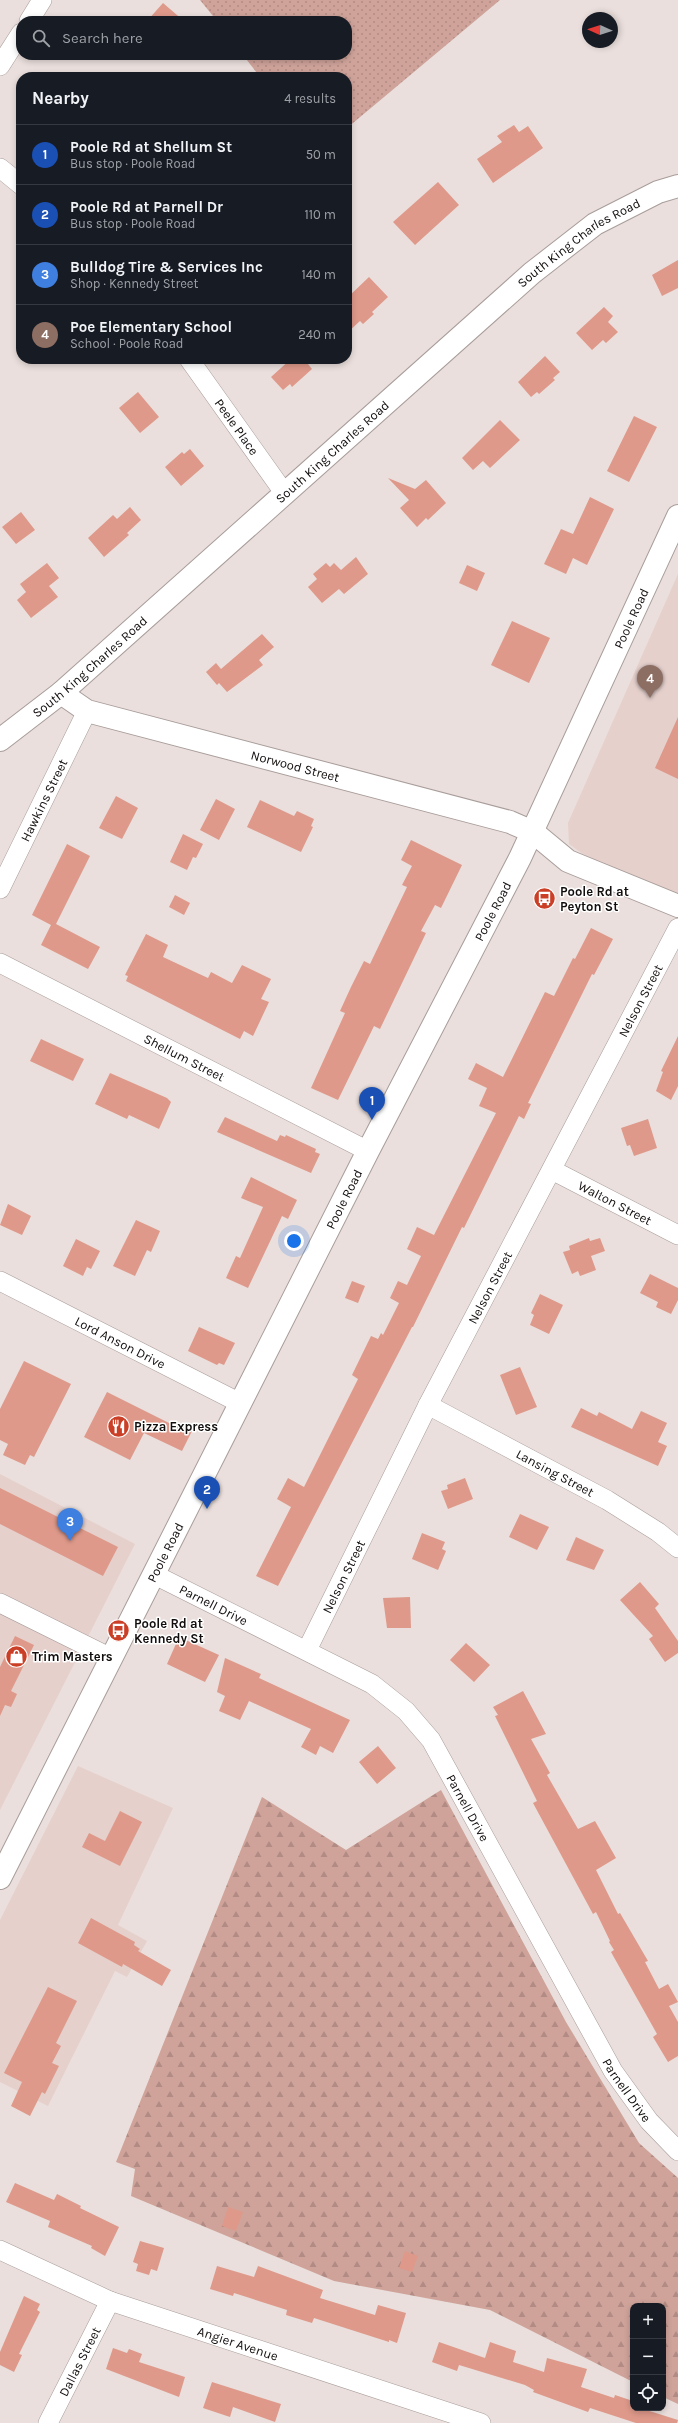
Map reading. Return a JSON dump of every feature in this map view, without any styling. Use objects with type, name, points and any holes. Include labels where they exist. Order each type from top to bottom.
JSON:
[{"type":"street","points":[[32,16],[42,0]]},
{"type":"street","points":[[0,66],[16,41]]},
{"type":"street","points":[[0,168],[16,181]]},
{"type":"street","name":"South King Charles Road","points":[[0,740],[61,693],[532,273],[595,224],[658,192],[678,186]]},
{"type":"street","name":"Peele Place","points":[[193,364],[285,494]]},
{"type":"street","name":"Poole Road","points":[[0,1878],[110,1658],[368,1151],[533,832],[678,516]]},
{"type":"street","name":"Norwood Street","points":[[61,693],[87,711],[501,819],[533,832],[568,861],[678,906]]},
{"type":"street","name":"Hawkins Street","points":[[0,889],[87,711]]},
{"type":"street","name":"Nelson Street","points":[[307,1650],[428,1405],[678,928]]},
{"type":"street","name":"Shellum Street","points":[[0,963],[368,1151]]},
{"type":"street","name":"Walton Street","points":[[552,1170],[678,1235]]},
{"type":"street","name":"Lord Anson Drive","points":[[0,1281],[240,1403]]},
{"type":"street","name":"Lansing Street","points":[[428,1405],[607,1500],[658,1532],[678,1548]]},
{"type":"street","name":"Parnell Drive","points":[[153,1574],[307,1650],[372,1684],[406,1711],[431,1740],[613,2071],[649,2121],[678,2151]]},
{"type":"street","points":[[0,1603],[110,1658]]},
{"type":"street","name":"Angier Avenue","points":[[0,2250],[110,2301],[481,2423]]},
{"type":"street","name":"Dallas Street","points":[[48,2423],[110,2301]]},
{"type":"shaded area","points":[[678,574],[678,897],[583,854],[569,844],[568,823]]},
{"type":"shaded area","points":[[0,1474],[135,1544],[0,1810]]},
{"type":"shaded area","points":[[78,1766],[173,1808],[118,1925],[147,1941],[127,1977],[115,1971],[48,2106],[0,2082],[0,1920]]},
{"type":"green space","points":[[200,0],[500,0],[352,124],[352,72],[256,72],[247,60],[352,60],[352,16],[213,16]]},
{"type":"green space","points":[[441,1790],[566,2022],[639,2143],[678,2178],[678,2404],[666,2398],[666,2303],[630,2303],[630,2380],[490,2310],[334,2281],[131,2196],[135,2169],[116,2162],[262,1797],[346,1850]]},
{"type":"building","points":[[163,3],[178,16],[151,16]]},
{"type":"building","points":[[514,125],[519,132],[528,126],[543,148],[493,183],[477,159],[502,142],[497,136]]},
{"type":"building","points":[[438,182],[459,205],[415,245],[393,222]]},
{"type":"building","points":[[678,260],[678,288],[662,296],[652,275]]},
{"type":"building","points":[[369,277],[388,297],[372,312],[374,314],[363,324],[360,321],[352,328],[352,293]]},
{"type":"building","points":[[604,307],[613,316],[608,322],[618,332],[606,343],[603,340],[592,350],[576,333]]},
{"type":"building","points":[[545,356],[560,372],[553,378],[555,380],[539,394],[537,392],[531,397],[518,382]]},
{"type":"building","points":[[285,364],[308,364],[312,369],[292,387],[290,384],[283,390],[271,377]]},
{"type":"building","points":[[138,392],[159,417],[140,433],[119,408]]},
{"type":"building","points":[[634,416],[657,427],[629,482],[607,471]]},
{"type":"building","points":[[500,420],[520,440],[490,468],[483,461],[473,470],[462,458]]},
{"type":"building","points":[[190,449],[204,466],[181,486],[165,467],[182,452],[184,454]]},
{"type":"building","points":[[388,478],[415,489],[426,480],[446,503],[428,520],[426,518],[417,527],[400,508],[409,500]]},
{"type":"building","points":[[590,497],[614,509],[587,565],[573,558],[566,574],[544,564],[561,529],[573,534]]},
{"type":"building","points":[[130,507],[141,520],[127,533],[129,535],[104,557],[88,538],[113,515],[117,519]]},
{"type":"building","points":[[21,512],[35,530],[16,544],[2,527]]},
{"type":"building","points":[[356,557],[368,574],[344,594],[339,589],[322,603],[308,587],[317,579],[313,574],[326,563],[330,567],[334,563],[341,570]]},
{"type":"building","points":[[47,563],[59,578],[49,586],[58,597],[31,618],[17,600],[26,592],[20,584]]},
{"type":"building","points":[[467,565],[485,573],[477,591],[459,583]]},
{"type":"building","points":[[512,621],[550,638],[529,683],[491,665]]},
{"type":"building","points":[[262,634],[274,647],[259,660],[263,665],[227,692],[219,683],[217,685],[206,672],[216,663],[221,669]]},
{"type":"building","points":[[678,717],[678,779],[655,768]]},
{"type":"building","points":[[116,796],[138,808],[122,839],[99,828]]},
{"type":"building","points":[[216,799],[235,809],[219,840],[200,830]]},
{"type":"building","points":[[260,800],[294,816],[297,811],[314,819],[311,826],[313,827],[301,852],[247,827]]},
{"type":"building","points":[[183,834],[203,844],[196,858],[193,857],[187,870],[170,862]]},
{"type":"building","points":[[411,840],[462,865],[441,908],[435,905],[421,931],[426,933],[380,1029],[374,1026],[338,1100],[311,1088],[345,1013],[340,1011],[351,987],[364,961],[370,964],[407,887],[402,885],[412,866],[401,860]]},
{"type":"building","points":[[67,844],[90,856],[56,924],[100,947],[88,969],[41,945],[51,925],[32,915]]},
{"type":"building","points":[[175,895],[190,903],[184,915],[169,907]]},
{"type":"building","points":[[591,928],[613,939],[594,975],[592,974],[528,1103],[531,1104],[524,1119],[519,1116],[464,1228],[462,1227],[413,1327],[278,1586],[256,1576],[291,1507],[277,1499],[288,1478],[304,1487],[358,1379],[352,1375],[371,1336],[378,1339],[381,1333],[383,1335],[399,1303],[390,1298],[398,1281],[407,1285],[421,1256],[407,1249],[417,1227],[434,1235],[496,1113],[479,1106],[487,1088],[468,1079],[476,1063],[503,1077],[545,992],[554,996],[573,958],[575,959]]},
{"type":"building","points":[[146,934],[168,945],[163,957],[208,978],[211,972],[232,983],[242,965],[271,979],[261,999],[269,1002],[253,1036],[244,1031],[240,1039],[126,981],[128,976],[125,975]]},
{"type":"building","points":[[678,1036],[678,1086],[671,1100],[656,1091],[663,1072],[661,1071]]},
{"type":"building","points":[[41,1039],[84,1059],[73,1081],[30,1061]]},
{"type":"building","points":[[110,1073],[167,1098],[171,1102],[159,1129],[129,1115],[127,1119],[95,1104]]},
{"type":"building","points":[[225,1117],[277,1141],[280,1135],[285,1137],[286,1135],[316,1149],[315,1152],[320,1154],[311,1173],[217,1132]]},
{"type":"building","points":[[648,1119],[657,1148],[634,1156],[630,1145],[627,1146],[621,1128]]},
{"type":"building","points":[[251,1177],[297,1200],[288,1219],[282,1216],[248,1288],[226,1278],[236,1256],[240,1258],[263,1207],[241,1198]]},
{"type":"building","points":[[8,1204],[31,1216],[22,1235],[0,1225]]},
{"type":"building","points":[[136,1220],[160,1231],[151,1252],[147,1250],[135,1276],[113,1266]]},
{"type":"building","points":[[589,1238],[590,1241],[600,1238],[605,1251],[591,1256],[596,1270],[580,1276],[578,1271],[572,1274],[563,1252],[570,1250],[569,1246]]},
{"type":"building","points":[[76,1239],[100,1251],[91,1269],[87,1267],[83,1276],[63,1266]]},
{"type":"building","points":[[650,1274],[678,1288],[678,1300],[671,1314],[656,1307],[658,1302],[640,1293]]},
{"type":"building","points":[[352,1281],[365,1286],[358,1303],[345,1298]]},
{"type":"building","points":[[540,1294],[563,1305],[549,1334],[530,1325],[534,1315],[531,1313]]},
{"type":"building","points":[[199,1327],[235,1343],[224,1365],[219,1363],[217,1365],[188,1351]]},
{"type":"building","points":[[24,1361],[71,1384],[34,1457],[30,1455],[25,1465],[3,1455],[8,1444],[0,1440],[0,1409]]},
{"type":"building","points":[[520,1367],[537,1407],[516,1415],[500,1375]]},
{"type":"building","name":"Pizza Express","points":[[107,1392],[173,1425],[174,1423],[192,1431],[182,1451],[144,1433],[130,1460],[84,1437]]},
{"type":"building","points":[[581,1408],[597,1416],[599,1412],[632,1429],[641,1411],[667,1423],[658,1442],[667,1446],[658,1466],[571,1427]]},
{"type":"building","points":[[465,1478],[473,1499],[448,1509],[441,1491],[448,1489],[447,1485]]},
{"type":"building","points":[[0,1488],[118,1547],[103,1576],[0,1524]]},
{"type":"building","points":[[520,1514],[549,1527],[537,1550],[509,1537]]},
{"type":"building","points":[[422,1533],[445,1542],[442,1549],[446,1551],[438,1570],[412,1559]]},
{"type":"building","points":[[576,1537],[604,1550],[594,1570],[566,1560]]},
{"type":"building","points":[[640,1582],[659,1604],[655,1608],[678,1641],[678,1653],[665,1662],[649,1639],[653,1636],[620,1600]]},
{"type":"building","points":[[410,1597],[411,1628],[387,1628],[383,1598]]},
{"type":"building","points":[[15,1636],[34,1645],[11,1691],[17,1694],[11,1707],[5,1705],[0,1716],[0,1667]]},
{"type":"building","points":[[179,1637],[219,1655],[205,1682],[167,1664]]},
{"type":"building","points":[[466,1643],[490,1665],[474,1682],[450,1660]]},
{"type":"building","points":[[225,1658],[261,1674],[259,1678],[350,1720],[333,1753],[320,1746],[316,1755],[301,1747],[311,1729],[249,1701],[240,1720],[219,1711],[225,1696],[217,1692]]},
{"type":"building","points":[[523,1691],[546,1734],[531,1739],[550,1773],[547,1775],[578,1829],[595,1821],[616,1858],[596,1870],[618,1914],[620,1913],[648,1961],[645,1962],[659,1989],[668,1984],[678,2002],[669,2006],[678,2022],[678,2056],[668,2062],[653,2037],[657,2034],[611,1952],[614,1950],[596,1912],[593,1914],[533,1803],[537,1801],[495,1716],[498,1715],[493,1707]]},
{"type":"building","points":[[378,1746],[396,1768],[377,1784],[359,1762]]},
{"type":"building","points":[[120,1811],[142,1822],[120,1866],[82,1847],[89,1833],[105,1841]]},
{"type":"building","points":[[91,1918],[135,1942],[134,1945],[140,1949],[138,1951],[171,1970],[162,1986],[123,1964],[122,1967],[78,1943]]},
{"type":"building","points":[[48,1987],[77,2001],[56,2043],[61,2046],[52,2063],[59,2066],[45,2094],[42,2092],[30,2116],[11,2106],[22,2082],[4,2073]]},
{"type":"building","points":[[15,2183],[54,2200],[57,2194],[81,2206],[80,2208],[119,2227],[105,2256],[91,2248],[92,2246],[48,2227],[50,2221],[6,2202]]},
{"type":"building","points":[[228,2207],[243,2212],[236,2231],[222,2226]]},
{"type":"building","points":[[140,2241],[164,2248],[157,2271],[151,2269],[149,2275],[136,2271],[138,2264],[133,2262]]},
{"type":"building","points":[[405,2251],[418,2256],[412,2272],[399,2268]]},
{"type":"building","points":[[217,2266],[254,2277],[258,2266],[323,2290],[320,2298],[375,2315],[378,2305],[406,2313],[397,2343],[389,2340],[389,2342],[314,2318],[312,2323],[286,2315],[287,2310],[234,2293],[233,2296],[210,2289]]},
{"type":"building","points":[[24,2296],[40,2304],[37,2310],[40,2312],[19,2354],[22,2355],[14,2372],[0,2365],[0,2352]]},
{"type":"building","points":[[439,2342],[485,2358],[490,2342],[516,2351],[513,2362],[544,2372],[547,2358],[587,2369],[581,2387],[614,2398],[615,2395],[630,2400],[630,2411],[650,2411],[678,2420],[677,2423],[636,2423],[590,2408],[588,2412],[533,2392],[534,2390],[525,2385],[459,2365],[457,2371],[432,2362]]},
{"type":"building","points":[[113,2348],[127,2353],[129,2349],[142,2354],[139,2362],[185,2377],[179,2397],[106,2369]]},
{"type":"building","points":[[212,2382],[281,2404],[275,2422],[233,2407],[230,2417],[203,2408]]},
{"type":"place","name":"Poe Elementary School","points":[[650,698]]},
{"type":"place","name":"Poole Rd at Peyton St","points":[[544,898]]},
{"type":"place","name":"Poole Rd at Shellum St","points":[[372,1120]]},
{"type":"place","name":"Pizza Express","points":[[119,1426]]},
{"type":"place","name":"Poole Rd at Parnell Dr","points":[[207,1509]]},
{"type":"place","name":"Bulldog Tire & Services Inc","points":[[70,1541]]},
{"type":"place","name":"Poole Rd at Kennedy St","points":[[118,1630]]},
{"type":"place","name":"Trim Masters","points":[[17,1656]]}]
